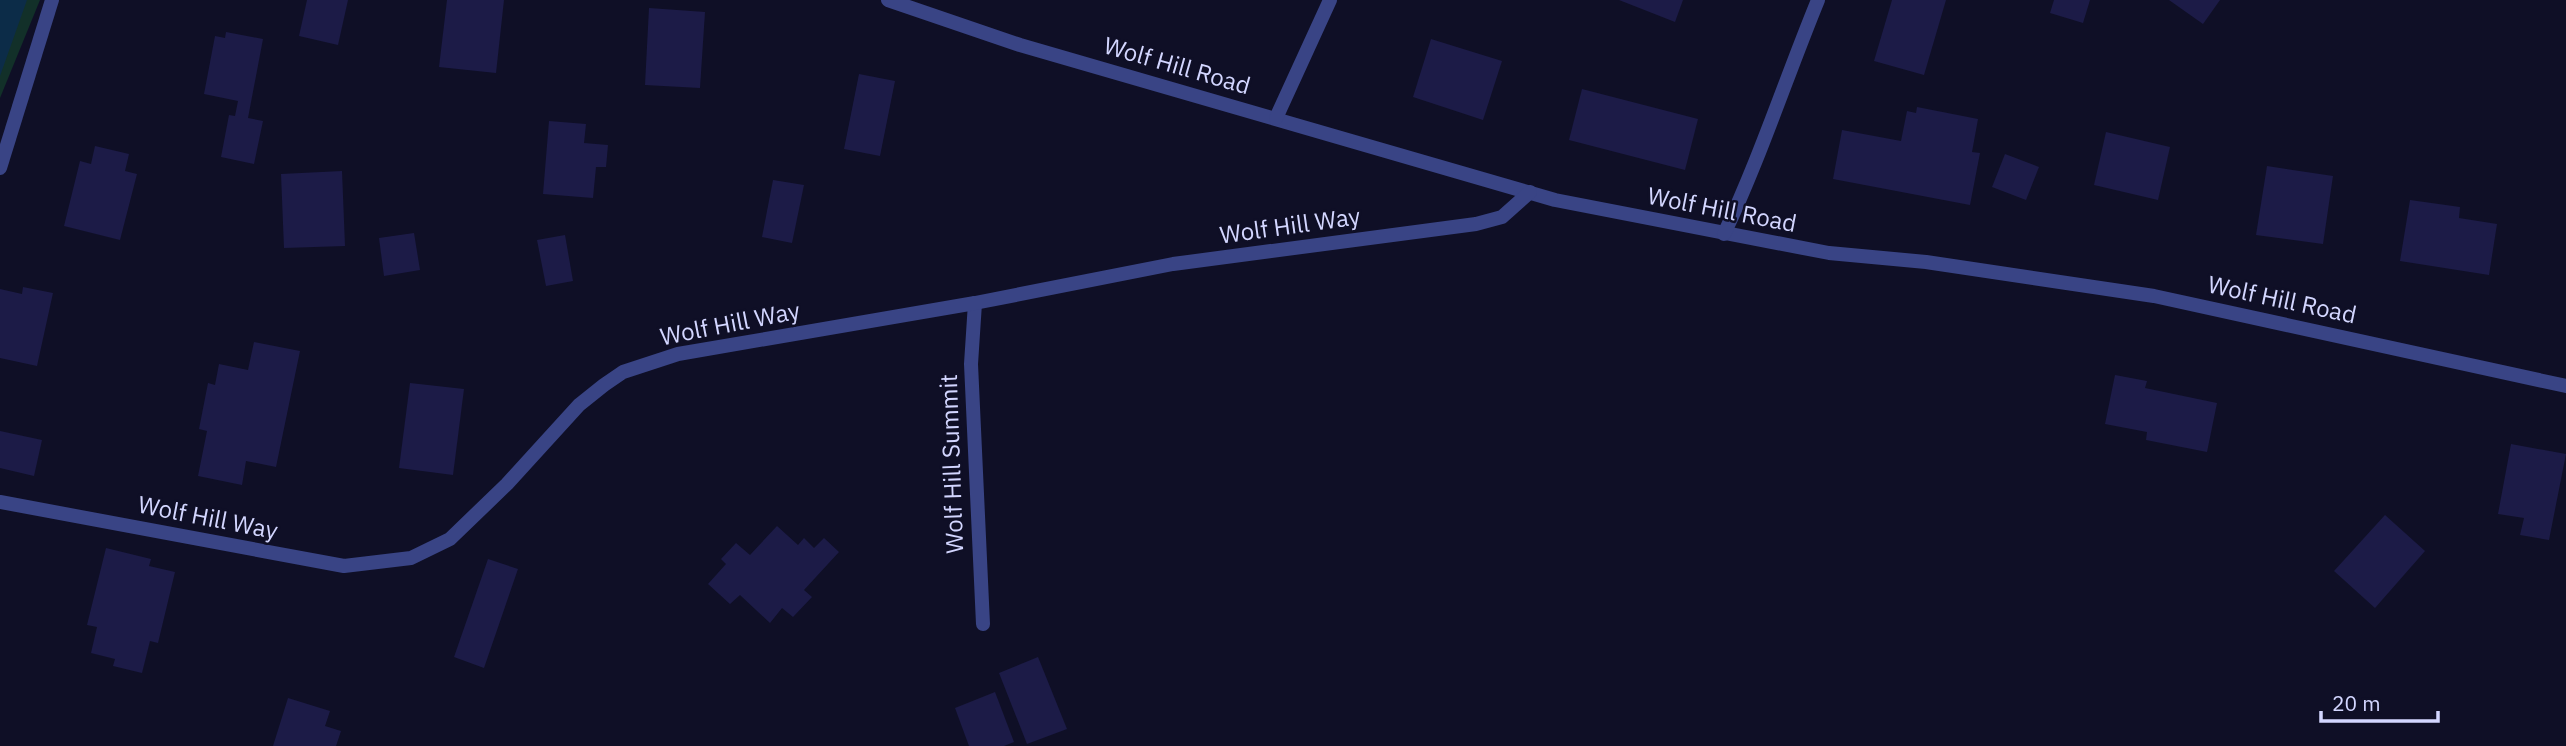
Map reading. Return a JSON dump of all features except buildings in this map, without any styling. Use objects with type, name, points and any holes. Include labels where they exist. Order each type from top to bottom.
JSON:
[{"type":"street","points":[[0,168],[52,0]]},
{"type":"street","name":"Wolf Hill Road","points":[[888,0],[1020,45],[1530,192],[1606,211],[1829,253],[1938,264],[2154,296],[2566,386]]},
{"type":"street","points":[[1276,118],[1329,0]]},
{"type":"street","points":[[1724,234],[1750,180],[1773,110],[1818,0]]},
{"type":"street","name":"Wolf Hill Way","points":[[0,502],[344,566],[411,558],[450,539],[507,484],[579,405],[623,372],[678,354],[975,303],[1172,264],[1476,224],[1503,217],[1530,192]]},
{"type":"street","name":"Wolf Hill Summit","points":[[975,303],[971,364],[983,624]]},
{"type":"green space","points":[[0,0],[40,0],[0,98]]},
{"type":"water","points":[[0,0],[27,0],[0,76]]}]
